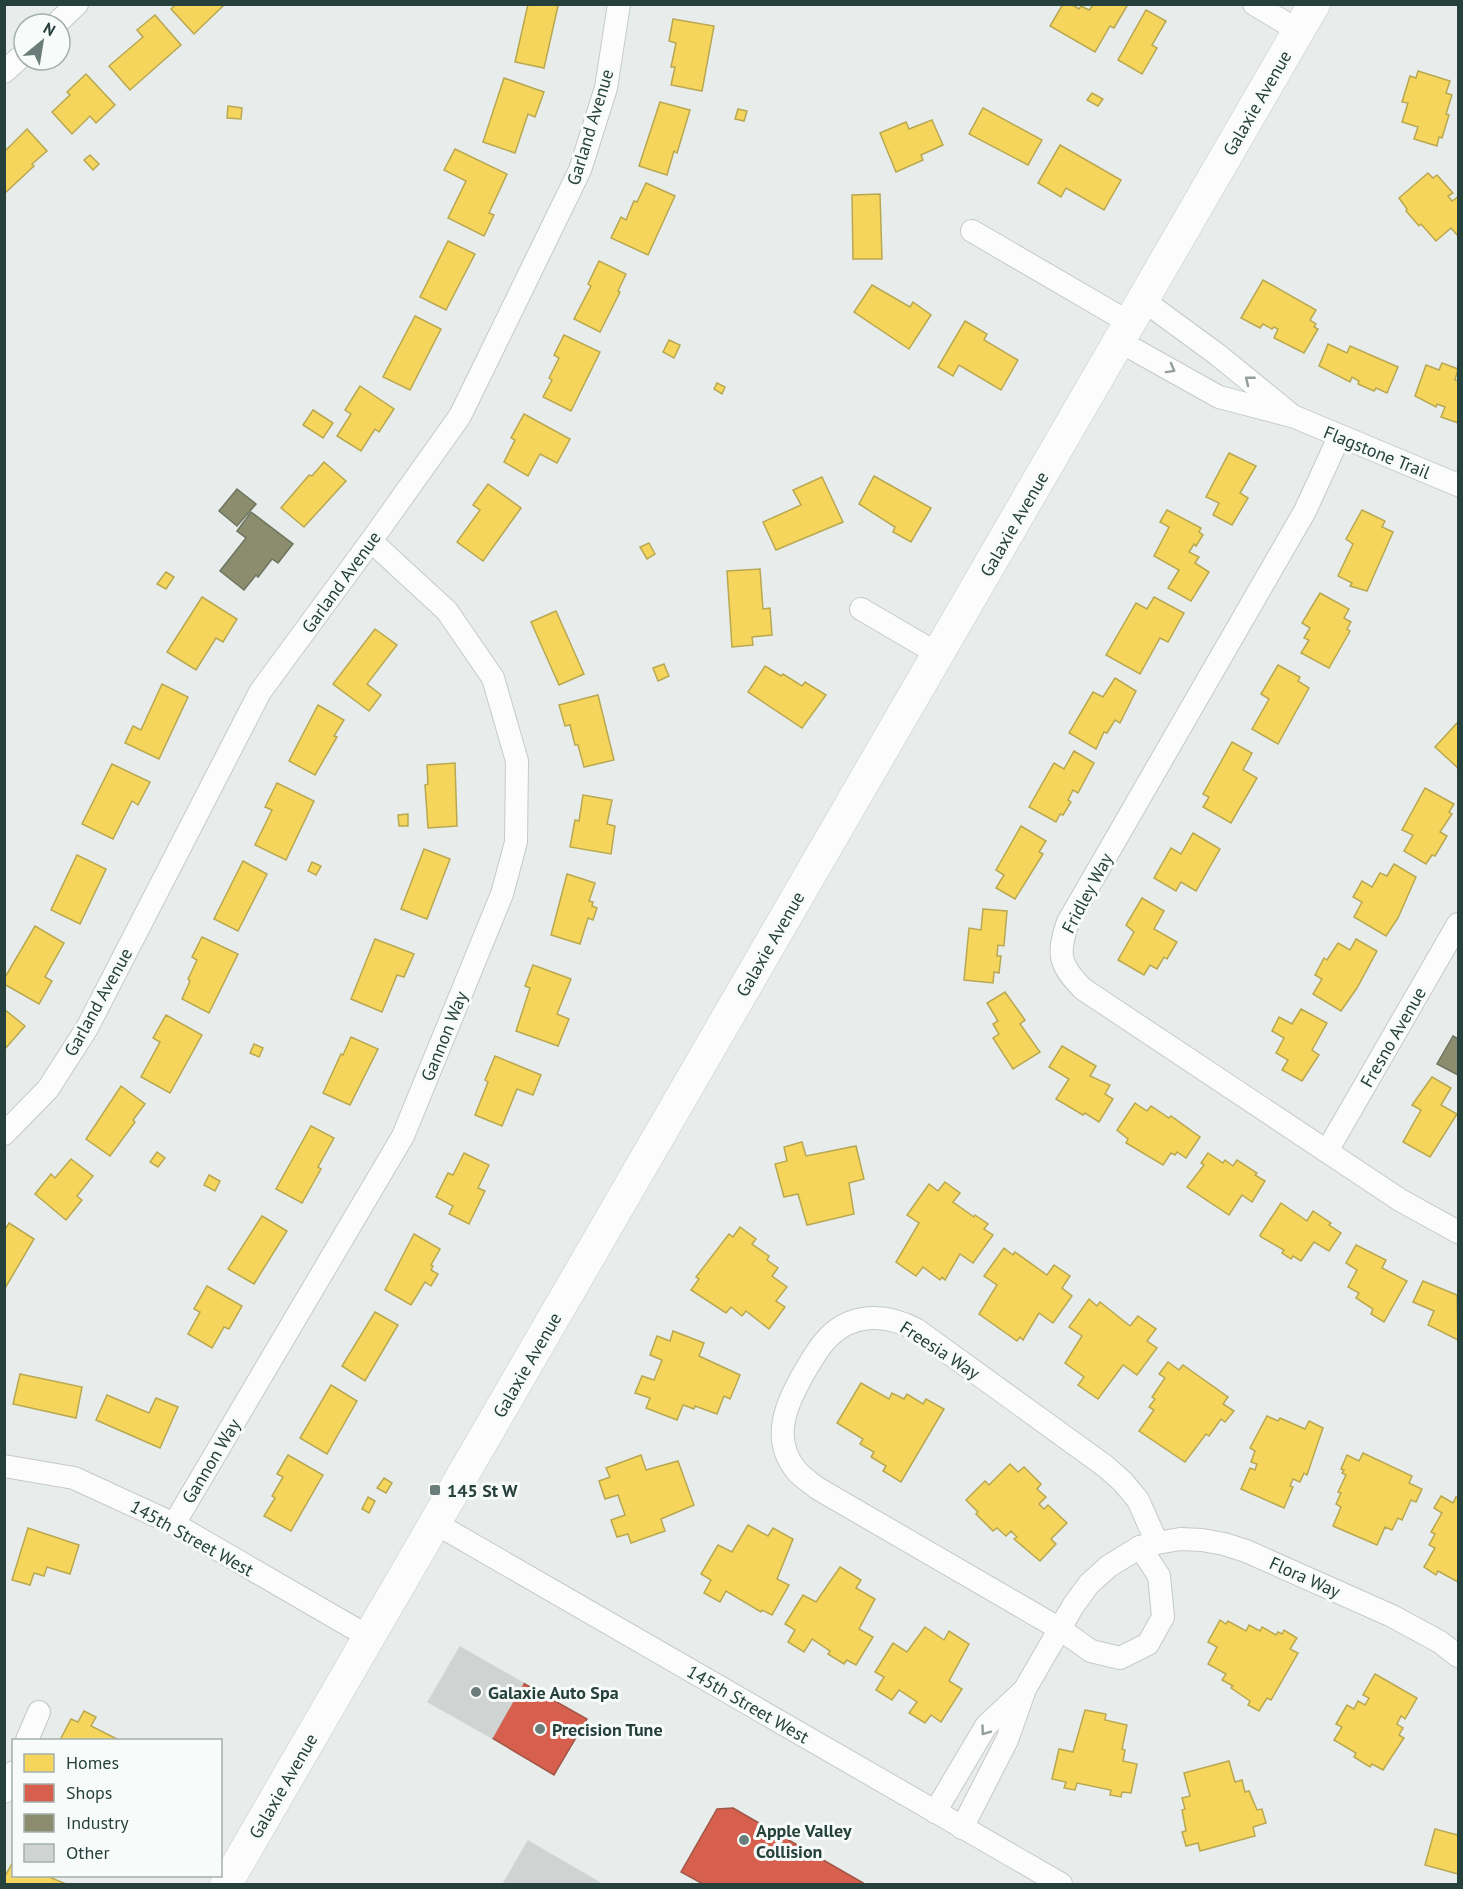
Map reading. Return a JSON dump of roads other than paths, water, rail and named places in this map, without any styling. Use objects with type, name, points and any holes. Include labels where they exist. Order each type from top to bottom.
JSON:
[{"type":"street","name":"Garland Avenue","points":[[4,1134],[48,1089],[87,1028],[260,692],[460,416],[580,170],[606,88],[619,4]]},
{"type":"street","points":[[1254,4],[1299,31]]},
{"type":"street","name":"Galaxie Avenue","points":[[226,1884],[1314,4]]},
{"type":"street","points":[[972,231],[1131,321],[1218,355],[1295,417]]},
{"type":"street","points":[[1131,321],[1219,397],[1295,417]]},
{"type":"street","name":"Flagstone Trail","points":[[1295,417],[1458,485]]},
{"type":"street","name":"Fridley Way","points":[[1339,437],[1305,511],[1068,922],[1061,941],[1062,960],[1071,976],[1083,989],[1400,1200],[1458,1232]]},
{"type":"street","name":"Gannon Way","points":[[174,1524],[404,1136],[502,894],[516,843],[517,761],[493,678],[447,611],[371,541]]},
{"type":"street","points":[[861,609],[938,654]]},
{"type":"street","name":"Fresno Avenue","points":[[1327,1151],[1458,924]]},
{"type":"street","name":"Freesia Way","points":[[1060,1629],[817,1488],[796,1470],[789,1459],[782,1432],[786,1405],[818,1350],[837,1329],[863,1318],[877,1317],[904,1323],[917,1330],[1105,1466],[1123,1482],[1138,1500],[1149,1545]]},
{"type":"street","name":"145th Street West","points":[[4,1466],[74,1478],[174,1524],[369,1638]]},
{"type":"street","name":"145th Street West","points":[[435,1523],[1061,1884]]},
{"type":"street","name":"Flora Way","points":[[962,1828],[1007,1740],[1025,1689],[1089,1584],[1109,1566],[1149,1545],[1180,1539],[1202,1540],[1246,1551],[1392,1616],[1440,1642],[1458,1656]]},
{"type":"street","points":[[1060,1629],[1091,1651],[1120,1658],[1148,1644],[1163,1617],[1159,1576],[1149,1545]]},
{"type":"street","name":"Flora Way","points":[[934,1812],[986,1726],[1025,1689]]},
{"type":"street","points":[[27,1739],[39,1712]]},
{"type":"street","points":[[4,1792],[12,1776]]},
{"type":"place","name":"145 St W","points":[[435,1490]]},
{"type":"place","name":"Galaxie Auto Spa","points":[[476,1692]]},
{"type":"place","name":"Precision Tune","points":[[540,1729]]},
{"type":"place","name":"Apple Valley Collision","points":[[744,1840]]}]
